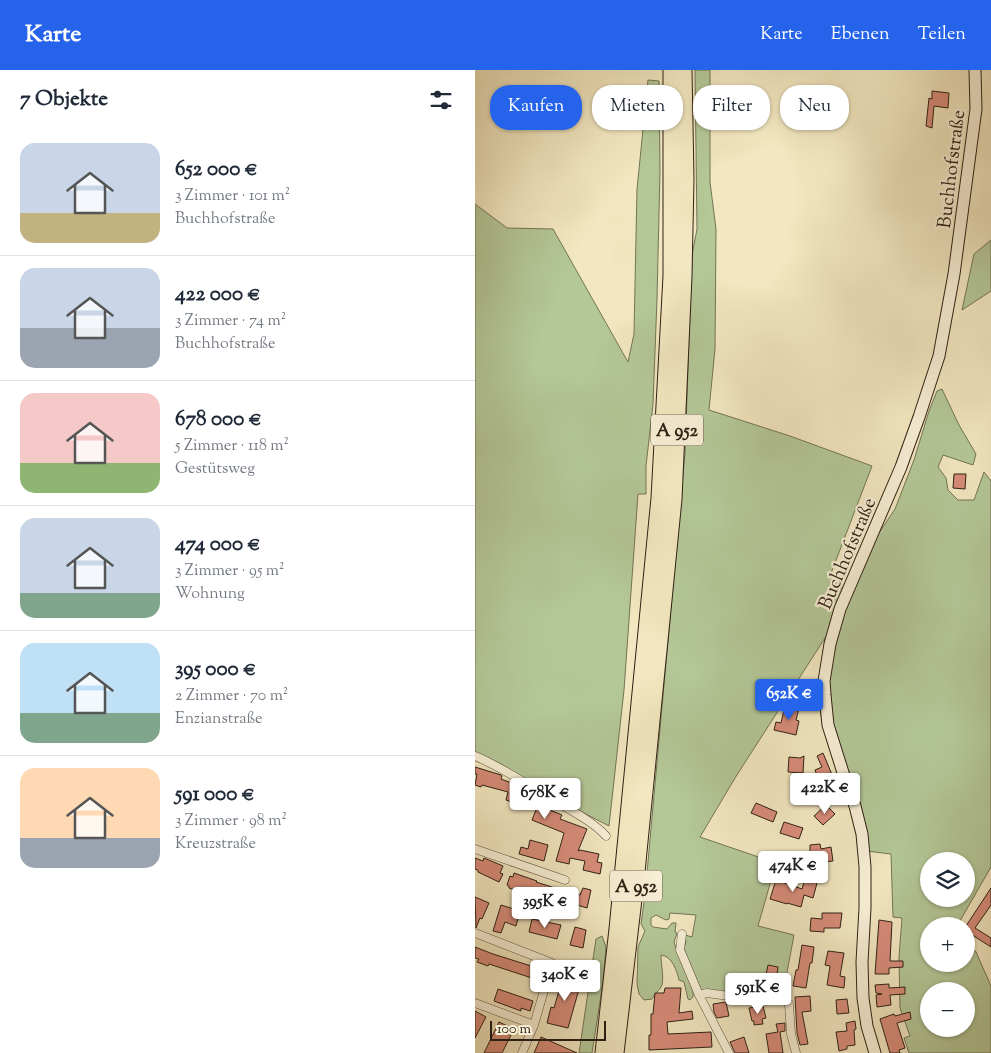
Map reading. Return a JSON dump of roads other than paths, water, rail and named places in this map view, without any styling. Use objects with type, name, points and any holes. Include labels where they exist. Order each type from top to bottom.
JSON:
[{"type":"highway","name":"A 952","points":[[603,1053],[659,498],[671,276],[671,70]]},
{"type":"highway","name":"A 952","points":[[617,1053],[674,499],[684,276],[686,179],[684,70]]},
{"type":"main road","name":"Buchhofstraße","points":[[875,1053],[867,1026],[863,998],[861,962],[865,908],[863,841],[855,806],[828,725],[825,682],[830,644],[840,609],[901,468],[939,356],[954,274],[977,109],[975,70]]},
{"type":"street","points":[[475,756],[490,762],[575,812],[601,830],[606,836]]},
{"type":"street","points":[[475,849],[565,880]]},
{"type":"street","points":[[475,933],[552,963],[534,1025],[522,1053]]},
{"type":"street","points":[[682,934],[681,950],[699,994],[729,1053]]},
{"type":"street","points":[[699,994],[743,998],[781,998],[786,1000],[789,1004],[791,1034],[796,1053]]},
{"type":"street","points":[[475,1003],[534,1025]]}]
